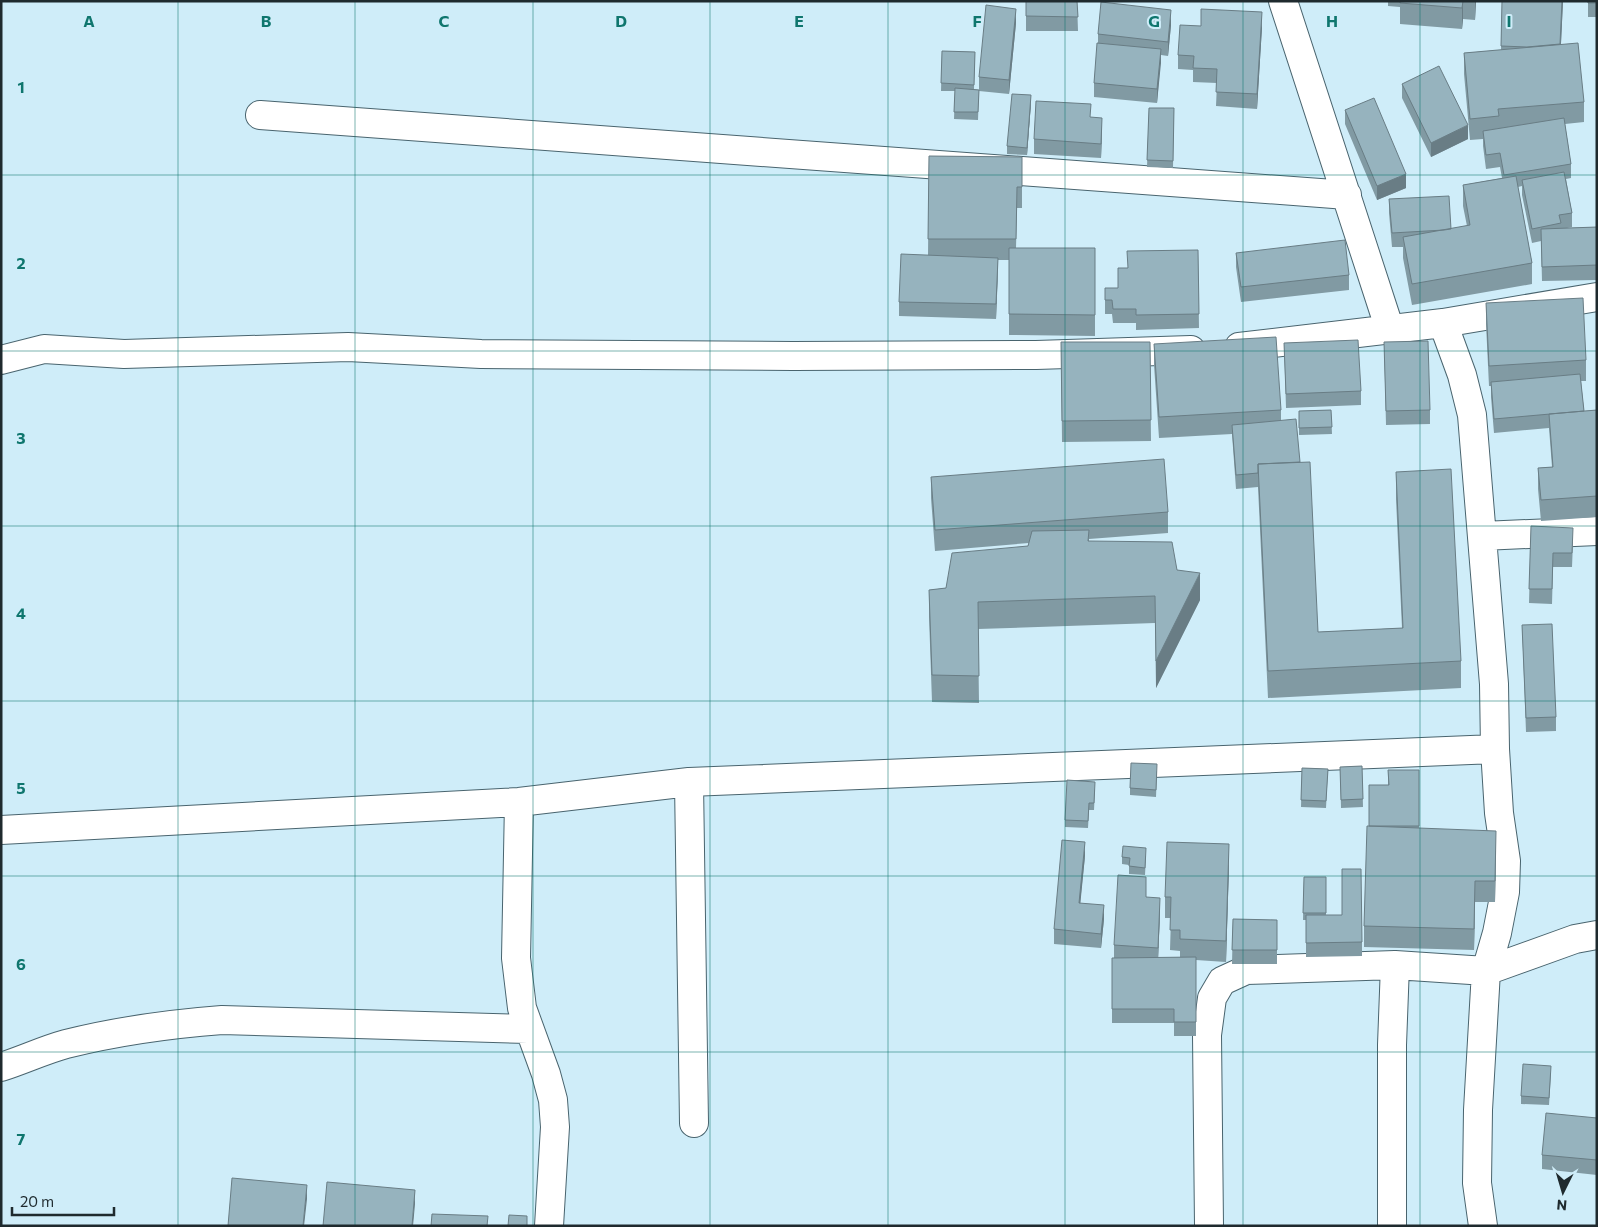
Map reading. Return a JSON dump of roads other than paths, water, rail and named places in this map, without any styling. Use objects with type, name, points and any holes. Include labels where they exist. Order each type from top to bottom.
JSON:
[{"type":"street","points":[[1283,1],[1390,330]]},
{"type":"street","points":[[260,115],[1347,196]]},
{"type":"street","points":[[1,360],[44,349],[124,354],[348,347],[490,354],[793,356],[1036,355],[1227,349],[1443,323],[1597,298]]},
{"type":"street","points":[[1443,323],[1462,375],[1472,415],[1494,684],[1495,750],[1499,813],[1506,861],[1505,892],[1497,933],[1486,971],[1478,1110],[1477,1183],[1483,1226]]},
{"type":"street","points":[[1482,536],[1597,531]]},
{"type":"street","points":[[1,830],[519,802],[689,782],[1495,750]]},
{"type":"street","points":[[689,782],[694,1123]]},
{"type":"street","points":[[519,802],[516,958],[522,1008],[528,1029],[546,1074],[553,1100],[556,1127],[549,1226]]},
{"type":"street","points":[[1209,1226],[1207,1035],[1212,998],[1222,981],[1246,970],[1395,965],[1486,971],[1575,939],[1597,935]]},
{"type":"street","points":[[1392,1226],[1392,1045],[1395,965]]},
{"type":"street","points":[[1,1067],[65,1045],[125,1031],[173,1024],[222,1020],[528,1029]]}]
